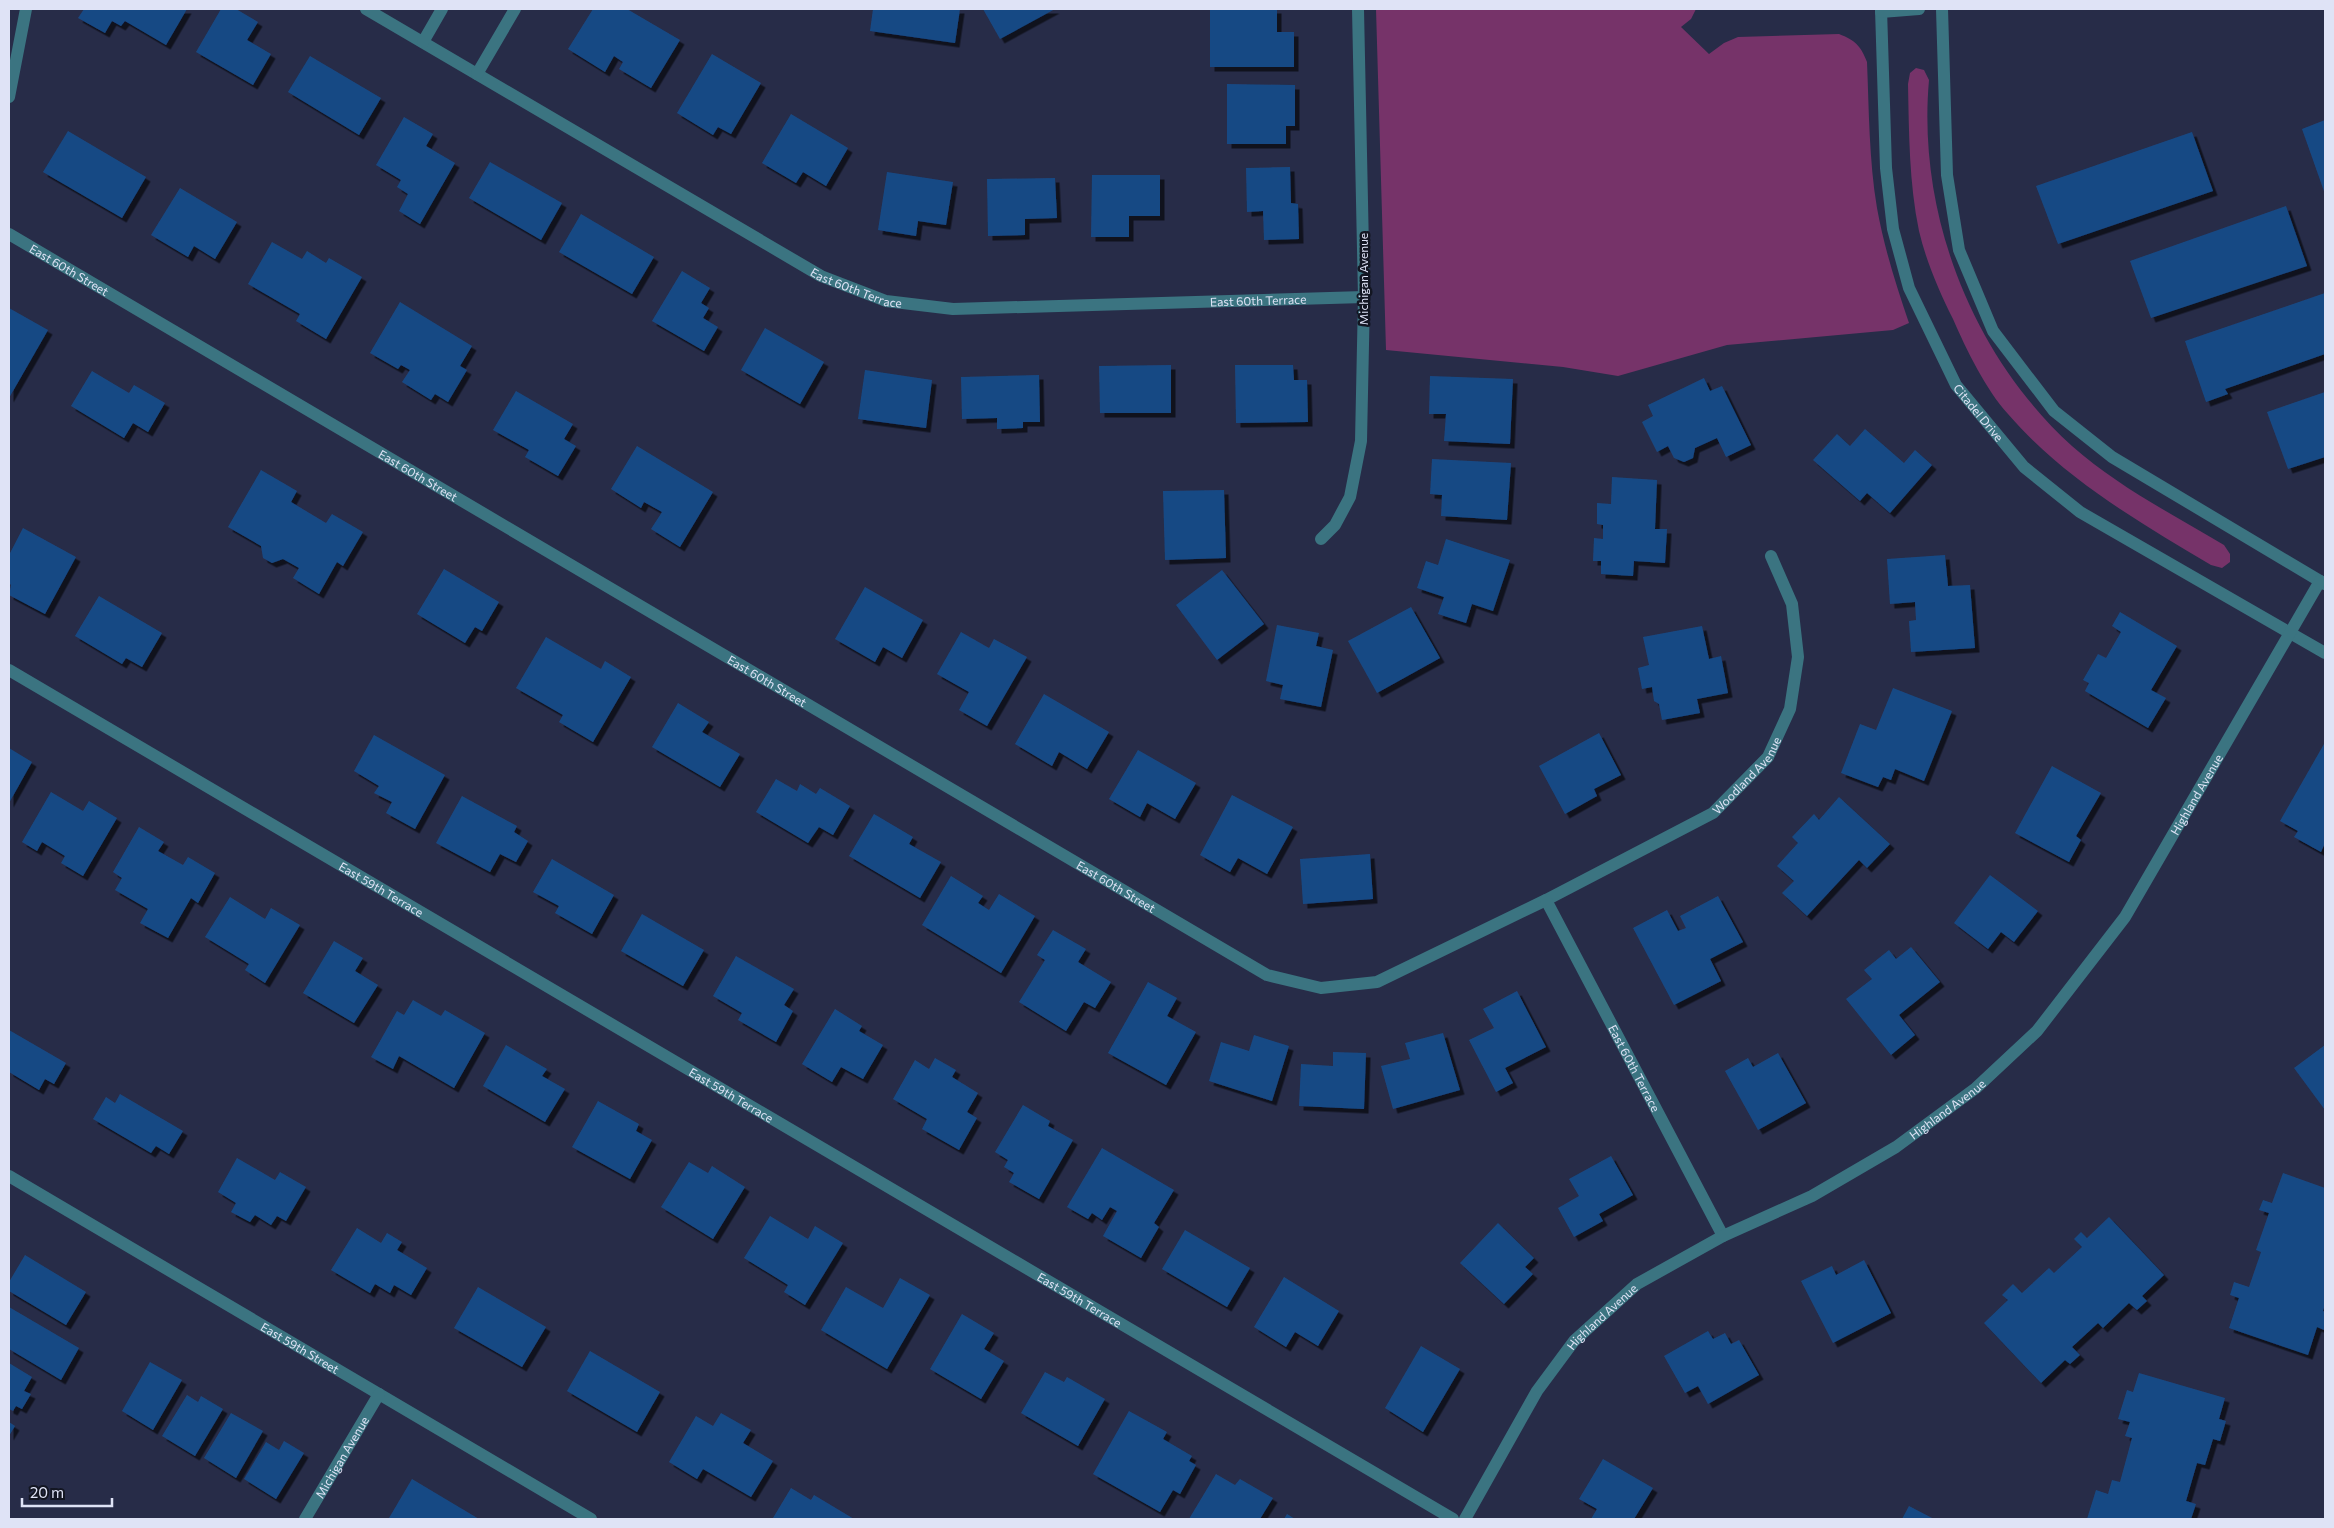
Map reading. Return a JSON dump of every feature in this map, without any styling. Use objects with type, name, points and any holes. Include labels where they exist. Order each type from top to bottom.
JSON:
[{"type":"street","points":[[9,97],[26,9]]},
{"type":"street","points":[[366,9],[423,42],[442,9]]},
{"type":"street","points":[[477,74],[516,9]]},
{"type":"street","name":"Michigan Avenue","points":[[1320,539],[1335,525],[1350,497],[1361,441],[1364,297],[1358,9]]},
{"type":"street","points":[[1881,10],[1919,9]]},
{"type":"street","points":[[1942,9],[1946,175],[1959,250],[1993,331],[2054,411],[2112,457],[2323,582]]},
{"type":"street","name":"Citadel Drive","points":[[1881,10],[1886,168],[1893,229],[1909,288],[1956,385],[2024,468],[2080,512],[2325,653]]},
{"type":"street","name":"East 60th Terrace","points":[[423,42],[821,276],[886,301],[953,310],[1364,297]]},
{"type":"street","name":"East 60th Street","points":[[9,234],[1267,975],[1321,988],[1377,982],[1546,900]]},
{"type":"street","name":"Woodland Avenue","points":[[1546,900],[1713,813],[1768,757],[1790,709],[1798,657],[1792,604],[1771,556]]},
{"type":"street","name":"Highland Avenue","points":[[1465,1519],[1537,1391],[1574,1341],[1637,1284],[1723,1236],[1812,1196],[1896,1147],[1976,1088],[2038,1031],[2125,917],[2290,633],[2323,582]]},
{"type":"street","name":"East 59th Terrace","points":[[9,670],[1453,1519]]},
{"type":"street","name":"East 60th Terrace","points":[[1546,900],[1723,1236]]},
{"type":"street","name":"East 59th Street","points":[[9,1176],[591,1519]]},
{"type":"street","name":"Michigan Avenue","points":[[305,1519],[379,1394]]},
{"type":"shaded area","points":[[1376,9],[1696,9],[1691,19],[1681,27],[1709,54],[1724,43],[1738,37],[1839,34],[1849,39],[1857,44],[1867,62],[1874,190],[1883,237],[1909,323],[1893,330],[1727,345],[1618,376],[1563,367],[1386,350]]},
{"type":"shaded area","points":[[1916,68],[1924,70],[1929,80],[1928,130],[1932,181],[1943,231],[1958,279],[1980,326],[2006,369],[2037,410],[2072,446],[2089,460],[2145,499],[2224,545],[2230,554],[2230,562],[2222,568],[2211,565],[2157,532],[2078,479],[2030,437],[2008,414],[1984,381],[1938,287],[1919,231],[1911,176],[1909,139],[1908,84],[1910,73]]},
{"type":"building","points":[[84,9],[187,9],[166,45],[125,21],[121,26],[112,21],[105,33],[78,18]]},
{"type":"building","points":[[221,9],[236,9],[258,22],[247,40],[271,54],[253,85],[196,52]]},
{"type":"building","points":[[593,9],[627,9],[680,40],[651,88],[619,69],[623,62],[614,56],[605,72],[568,49]]},
{"type":"building","points":[[873,9],[960,9],[955,43],[870,31]]},
{"type":"building","points":[[983,9],[1055,9],[1000,39]]},
{"type":"building","points":[[1210,9],[1277,9],[1277,32],[1294,32],[1294,67],[1210,67]]},
{"type":"building","points":[[712,54],[761,83],[731,134],[718,127],[713,135],[677,113]]},
{"type":"building","points":[[310,56],[381,98],[359,135],[288,92]]},
{"type":"building","points":[[1227,84],[1295,85],[1295,126],[1286,126],[1286,144],[1227,144]]},
{"type":"building","points":[[791,114],[848,148],[826,186],[803,172],[796,183],[762,163]]},
{"type":"building","points":[[404,117],[433,134],[426,146],[455,163],[420,224],[399,211],[408,194],[397,187],[401,180],[376,165]]},
{"type":"building","points":[[2325,120],[2325,194],[2302,129]]},
{"type":"building","points":[[68,131],[146,177],[122,218],[43,172]]},
{"type":"building","points":[[2192,132],[2213,191],[2058,244],[2036,186]]},
{"type":"building","points":[[490,162],[562,203],[541,240],[469,198]]},
{"type":"building","points":[[1290,167],[1291,203],[1298,204],[1299,239],[1264,240],[1263,211],[1247,212],[1246,168]]},
{"type":"building","points":[[887,172],[953,182],[946,225],[918,221],[916,236],[878,230]]},
{"type":"building","points":[[1092,175],[1160,175],[1160,216],[1129,216],[1129,237],[1091,237]]},
{"type":"building","points":[[1055,178],[1057,218],[1025,219],[1025,235],[988,236],[987,179]]},
{"type":"building","points":[[180,188],[237,222],[215,259],[194,246],[188,257],[151,235]]},
{"type":"building","points":[[2286,206],[2307,266],[2151,318],[2130,261]]},
{"type":"building","points":[[581,214],[654,257],[632,294],[559,252]]},
{"type":"building","points":[[272,242],[302,259],[307,251],[326,263],[329,258],[362,277],[326,339],[296,321],[300,314],[248,284]]},
{"type":"building","points":[[682,271],[710,288],[701,303],[709,308],[703,318],[718,327],[704,351],[652,321]]},
{"type":"building","points":[[2325,293],[2325,354],[2225,389],[2228,394],[2206,402],[2185,341]]},
{"type":"building","points":[[400,302],[472,346],[460,366],[467,370],[448,402],[435,394],[431,400],[402,382],[410,370],[401,365],[398,369],[370,353]]},
{"type":"building","points":[[9,308],[48,330],[9,398]]},
{"type":"building","points":[[765,328],[824,362],[800,404],[741,370]]},
{"type":"building","points":[[1171,365],[1171,413],[1100,413],[1099,366]]},
{"type":"building","points":[[1235,365],[1293,365],[1294,380],[1307,380],[1308,422],[1236,423]]},
{"type":"building","points":[[865,370],[932,380],[926,428],[858,419]]},
{"type":"building","points":[[92,371],[129,393],[134,385],[165,403],[148,432],[133,423],[124,438],[71,406]]},
{"type":"building","points":[[1039,375],[1040,422],[1023,422],[1023,428],[997,429],[997,418],[962,419],[961,377]]},
{"type":"building","points":[[1430,376],[1513,379],[1510,444],[1444,441],[1446,414],[1429,414]]},
{"type":"building","points":[[1704,378],[1710,391],[1722,386],[1751,445],[1726,457],[1717,438],[1695,448],[1693,458],[1684,462],[1674,458],[1668,446],[1657,452],[1642,422],[1653,416],[1648,405]]},
{"type":"building","points":[[516,391],[573,424],[564,439],[576,446],[558,476],[525,457],[529,450],[493,430]]},
{"type":"building","points":[[2325,392],[2325,457],[2288,469],[2267,412]]},
{"type":"building","points":[[1865,429],[1904,463],[1915,450],[1932,465],[1890,513],[1867,493],[1860,501],[1813,460],[1837,434],[1850,446]]},
{"type":"building","points":[[637,446],[713,492],[680,547],[651,529],[662,512],[644,502],[641,508],[611,489]]},
{"type":"building","points":[[1432,459],[1511,463],[1507,520],[1441,516],[1442,495],[1430,494]]},
{"type":"building","points":[[261,470],[297,491],[291,502],[326,523],[332,514],[363,532],[343,566],[337,562],[319,594],[293,578],[299,568],[283,559],[272,563],[263,558],[261,546],[228,527]]},
{"type":"building","points":[[1612,477],[1657,480],[1655,529],[1667,529],[1665,563],[1634,561],[1633,576],[1601,574],[1601,561],[1593,561],[1594,538],[1603,539],[1603,525],[1597,524],[1597,503],[1611,504]]},
{"type":"building","points":[[1224,490],[1226,558],[1165,560],[1163,491]]},
{"type":"building","points":[[23,528],[76,557],[45,614],[9,595],[11,585],[9,583],[9,555]]},
{"type":"building","points":[[1446,539],[1510,560],[1493,611],[1472,604],[1466,623],[1438,614],[1444,597],[1417,588],[1426,561],[1438,565]]},
{"type":"building","points":[[1945,555],[1948,586],[1970,585],[1975,648],[1911,652],[1909,621],[1916,620],[1915,602],[1890,604],[1887,559]]},
{"type":"building","points":[[444,569],[499,602],[482,631],[475,627],[465,643],[417,614]]},
{"type":"building","points":[[1222,570],[1264,624],[1217,660],[1176,605]]},
{"type":"building","points":[[865,587],[923,620],[902,658],[883,647],[875,662],[835,639]]},
{"type":"building","points":[[99,596],[162,633],[142,667],[126,658],[122,664],[75,636]]},
{"type":"building","points":[[1411,607],[1440,658],[1377,693],[1348,641]]},
{"type":"building","points":[[2120,612],[2177,646],[2151,690],[2166,698],[2148,728],[2085,691],[2089,683],[2083,680],[2098,654],[2106,658],[2121,632],[2112,626]]},
{"type":"building","points":[[1277,625],[1319,633],[1316,646],[1333,650],[1321,707],[1280,699],[1283,685],[1266,681]]},
{"type":"building","points":[[1702,626],[1709,659],[1721,656],[1728,693],[1697,699],[1700,713],[1662,720],[1659,704],[1654,701],[1652,687],[1642,689],[1638,668],[1649,665],[1643,637]]},
{"type":"building","points":[[961,632],[989,648],[994,639],[1027,657],[987,726],[959,710],[969,692],[937,674]]},
{"type":"building","points":[[546,637],[601,669],[605,661],[631,677],[593,742],[559,722],[563,715],[516,688]]},
{"type":"building","points":[[1893,688],[1952,711],[1924,781],[1895,769],[1891,780],[1883,777],[1878,787],[1841,773],[1860,724],[1876,730]]},
{"type":"building","points":[[1044,694],[1109,732],[1087,769],[1059,752],[1052,766],[1015,744]]},
{"type":"building","points":[[678,703],[709,722],[702,732],[740,754],[720,787],[652,747]]},
{"type":"building","points":[[1599,733],[1621,775],[1594,789],[1597,796],[1565,814],[1539,766]]},
{"type":"building","points":[[374,735],[445,775],[415,829],[386,813],[392,802],[374,793],[379,786],[354,771]]},
{"type":"building","points":[[2324,744],[2325,843],[2321,852],[2294,837],[2298,831],[2280,821]]},
{"type":"building","points":[[9,748],[32,762],[9,803]]},
{"type":"building","points":[[1138,750],[1196,783],[1175,819],[1147,803],[1140,817],[1109,799]]},
{"type":"building","points":[[2052,766],[2101,793],[2076,836],[2081,840],[2069,862],[2015,833]]},
{"type":"building","points":[[776,779],[797,791],[800,784],[816,794],[820,788],[850,806],[833,835],[819,827],[808,843],[756,812]]},
{"type":"building","points":[[51,792],[83,811],[89,801],[117,818],[83,876],[61,863],[65,856],[42,842],[37,851],[22,842]]},
{"type":"building","points":[[1232,795],[1293,827],[1267,874],[1238,858],[1230,872],[1200,855]]},
{"type":"building","points":[[462,796],[517,826],[514,832],[528,841],[516,862],[500,854],[490,872],[436,843]]},
{"type":"building","points":[[1839,797],[1890,844],[1867,868],[1859,860],[1807,916],[1782,893],[1794,881],[1777,866],[1798,843],[1792,837],[1814,814],[1819,820]]},
{"type":"building","points":[[874,814],[913,837],[909,844],[941,862],[920,898],[849,856]]},
{"type":"building","points":[[139,827],[164,842],[158,851],[183,865],[188,857],[215,873],[198,903],[191,898],[168,938],[140,923],[148,909],[115,890],[122,878],[113,872]]},
{"type":"building","points":[[1370,854],[1373,899],[1303,904],[1300,859]]},
{"type":"building","points":[[552,859],[614,895],[592,934],[555,913],[559,906],[533,892]]},
{"type":"building","points":[[1990,875],[2038,911],[2014,942],[2001,932],[1988,949],[1954,923]]},
{"type":"building","points":[[951,876],[983,896],[978,903],[989,910],[999,894],[1035,916],[1001,973],[922,925]]},
{"type":"building","points":[[1718,896],[1743,942],[1710,959],[1721,981],[1674,1005],[1633,928],[1667,910],[1678,931],[1686,928],[1680,916]]},
{"type":"building","points":[[230,897],[265,919],[271,908],[300,925],[265,983],[245,970],[249,964],[205,937]]},
{"type":"building","points":[[642,914],[704,950],[683,986],[621,951]]},
{"type":"building","points":[[1053,930],[1086,949],[1078,962],[1111,982],[1095,1008],[1084,1002],[1066,1031],[1019,1002],[1045,960],[1037,955]]},
{"type":"building","points":[[334,941],[363,958],[355,971],[378,985],[354,1023],[303,993]]},
{"type":"building","points":[[1911,947],[1940,982],[1899,1015],[1915,1035],[1891,1055],[1846,999],[1872,979],[1864,970],[1889,950],[1896,959]]},
{"type":"building","points":[[736,956],[794,989],[784,1005],[793,1011],[776,1042],[738,1020],[742,1013],[713,996]]},
{"type":"building","points":[[1148,982],[1177,998],[1167,1016],[1196,1032],[1166,1085],[1108,1053]]},
{"type":"building","points":[[1517,991],[1546,1047],[1505,1068],[1513,1083],[1496,1092],[1469,1040],[1494,1028],[1483,1009]]},
{"type":"building","points":[[413,1000],[441,1016],[445,1010],[485,1033],[454,1088],[399,1056],[393,1069],[371,1057],[397,1011],[404,1015]]},
{"type":"building","points":[[835,1009],[862,1026],[859,1031],[883,1045],[863,1079],[841,1067],[832,1082],[802,1064]]},
{"type":"building","points":[[9,1030],[66,1063],[54,1084],[45,1079],[39,1090],[9,1072]]},
{"type":"building","points":[[1443,1033],[1460,1090],[1393,1109],[1381,1066],[1410,1059],[1405,1043]]},
{"type":"building","points":[[1254,1035],[1289,1046],[1272,1101],[1209,1081],[1221,1042],[1249,1051]]},
{"type":"building","points":[[506,1045],[547,1069],[542,1076],[565,1089],[545,1122],[483,1086]]},
{"type":"building","points":[[2325,1045],[2325,1110],[2294,1068]]},
{"type":"building","points":[[1333,1052],[1366,1053],[1364,1109],[1299,1106],[1301,1064],[1333,1066]]},
{"type":"building","points":[[1778,1053],[1806,1103],[1758,1130],[1725,1071],[1748,1058],[1753,1067]]},
{"type":"building","points":[[935,1058],[956,1070],[952,1077],[978,1093],[967,1112],[977,1118],[959,1150],[922,1129],[927,1119],[893,1099],[915,1060],[929,1069]]},
{"type":"building","points":[[120,1094],[183,1131],[169,1154],[156,1146],[151,1153],[93,1119],[106,1097],[115,1103]]},
{"type":"building","points":[[598,1101],[639,1124],[636,1131],[652,1140],[630,1179],[572,1147]]},
{"type":"building","points":[[1023,1105],[1050,1121],[1048,1126],[1073,1140],[1039,1199],[1009,1182],[1014,1173],[1004,1167],[1008,1160],[995,1152]]},
{"type":"building","points":[[1102,1148],[1174,1190],[1154,1223],[1159,1227],[1141,1258],[1103,1236],[1117,1211],[1110,1207],[1102,1220],[1092,1213],[1088,1219],[1067,1207]]},
{"type":"building","points":[[1611,1156],[1633,1195],[1599,1214],[1603,1221],[1574,1237],[1558,1208],[1579,1196],[1569,1179]]},
{"type":"building","points":[[237,1158],[275,1180],[280,1172],[306,1187],[286,1221],[277,1216],[271,1225],[255,1215],[250,1222],[231,1212],[236,1203],[218,1192]]},
{"type":"building","points":[[689,1162],[708,1173],[712,1166],[745,1187],[713,1239],[661,1207]]},
{"type":"building","points":[[2283,1173],[2325,1188],[2325,1304],[2323,1311],[2325,1312],[2325,1327],[2324,1330],[2317,1327],[2308,1355],[2229,1328],[2239,1298],[2230,1295],[2234,1282],[2249,1287],[2261,1252],[2256,1250],[2269,1213],[2259,1210],[2263,1200],[2272,1203]]},
{"type":"building","points":[[770,1216],[808,1239],[815,1226],[843,1243],[805,1305],[784,1292],[788,1285],[744,1258]]},
{"type":"building","points":[[2109,1217],[2164,1275],[2142,1296],[2147,1301],[2137,1310],[2129,1303],[2103,1328],[2098,1323],[2072,1347],[2080,1355],[2070,1364],[2065,1360],[2041,1383],[1984,1323],[2008,1300],[2002,1295],[2013,1284],[2022,1293],[2049,1268],[2054,1273],[2082,1247],[2074,1239],[2081,1232],[2087,1238]]},
{"type":"building","points":[[1498,1223],[1534,1258],[1525,1267],[1533,1274],[1504,1304],[1460,1263]]},
{"type":"building","points":[[357,1228],[381,1243],[387,1233],[402,1242],[397,1250],[427,1268],[411,1295],[394,1285],[390,1293],[375,1284],[370,1293],[331,1270]]},
{"type":"building","points":[[1185,1230],[1250,1268],[1227,1307],[1162,1269]]},
{"type":"building","points":[[25,1255],[86,1292],[66,1325],[9,1291],[9,1282]]},
{"type":"building","points":[[1864,1260],[1891,1313],[1833,1343],[1801,1281],[1832,1266],[1836,1275]]},
{"type":"building","points":[[1284,1277],[1339,1311],[1318,1346],[1295,1332],[1286,1347],[1254,1327]]},
{"type":"building","points":[[900,1278],[930,1295],[887,1369],[821,1330],[846,1287],[883,1308]]},
{"type":"building","points":[[478,1287],[546,1327],[522,1367],[454,1328]]},
{"type":"building","points":[[9,1307],[79,1348],[61,1380],[9,1349]]},
{"type":"building","points":[[962,1314],[994,1333],[984,1349],[1004,1361],[981,1399],[930,1369]]},
{"type":"building","points":[[1708,1331],[1713,1339],[1725,1333],[1731,1344],[1739,1340],[1759,1375],[1708,1404],[1698,1386],[1685,1393],[1664,1356]]},
{"type":"building","points":[[1421,1346],[1460,1369],[1423,1432],[1385,1408]]},
{"type":"building","points":[[590,1351],[660,1392],[637,1432],[567,1391]]},
{"type":"building","points":[[150,1362],[182,1380],[153,1430],[122,1411]]},
{"type":"building","points":[[9,1363],[32,1377],[24,1391],[31,1394],[22,1409],[16,1406],[13,1411],[9,1409]]},
{"type":"building","points":[[1045,1372],[1064,1382],[1067,1377],[1105,1399],[1078,1446],[1021,1413]]},
{"type":"building","points":[[2139,1373],[2225,1398],[2219,1419],[2226,1421],[2220,1441],[2213,1439],[2205,1465],[2197,1463],[2186,1501],[2196,1504],[2191,1519],[2087,1519],[2096,1490],[2108,1494],[2112,1480],[2120,1482],[2132,1438],[2125,1436],[2130,1422],[2118,1419],[2127,1390],[2133,1392]]},
{"type":"building","points":[[187,1395],[198,1402],[201,1396],[223,1409],[195,1456],[162,1436]]},
{"type":"building","points":[[1129,1411],[1167,1432],[1163,1439],[1192,1456],[1189,1461],[1196,1465],[1180,1494],[1173,1490],[1160,1512],[1093,1474]]},
{"type":"building","points":[[231,1413],[263,1431],[236,1478],[204,1458]]},
{"type":"building","points":[[721,1413],[751,1430],[743,1443],[773,1461],[751,1497],[703,1469],[697,1479],[669,1462],[696,1416],[713,1426]]},
{"type":"building","points":[[9,1422],[15,1426],[9,1436]]},
{"type":"building","points":[[284,1441],[304,1453],[276,1499],[244,1479],[266,1442],[279,1450]]},
{"type":"building","points":[[1603,1459],[1653,1488],[1634,1519],[1591,1519],[1597,1509],[1579,1499]]},
{"type":"building","points":[[1216,1474],[1235,1485],[1240,1479],[1273,1498],[1260,1519],[1189,1519]]},
{"type":"building","points":[[412,1479],[479,1519],[389,1518]]},
{"type":"building","points":[[791,1488],[811,1500],[814,1495],[854,1519],[773,1518]]},
{"type":"building","points":[[1909,1506],[1934,1519],[1902,1519]]},
{"type":"building","points":[[1287,1514],[1295,1519],[1284,1519]]}]
